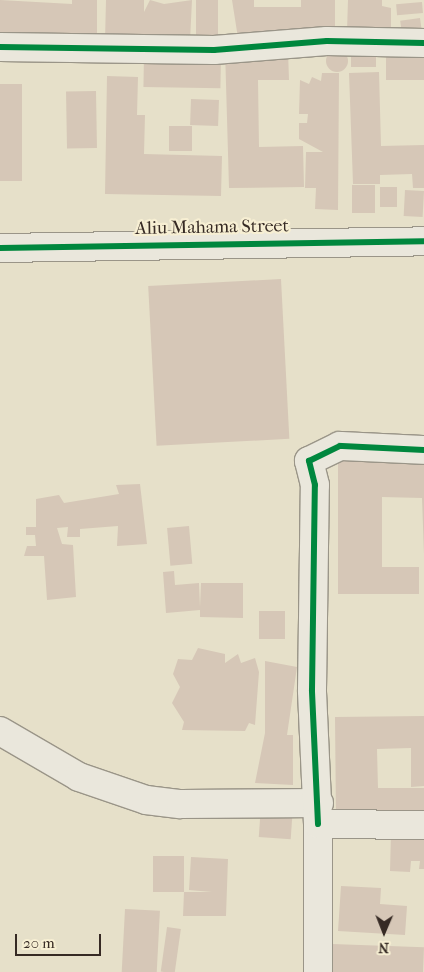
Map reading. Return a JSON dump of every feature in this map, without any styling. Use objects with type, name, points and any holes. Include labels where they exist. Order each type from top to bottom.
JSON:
[{"type":"street","points":[[0,48],[214,50],[327,40],[424,43]]},
{"type":"street","name":"Aliu Mahama Street","points":[[0,248],[424,241]]},
{"type":"street","points":[[318,972],[319,813],[312,690],[315,485],[309,461],[340,446],[424,450]]},
{"type":"street","points":[[0,731],[79,777],[146,800],[319,813],[424,825]]},
{"type":"building","points":[[0,0],[72,4],[72,0],[97,0],[97,37],[0,36]]},
{"type":"building","points":[[106,0],[144,0],[144,12],[150,0],[164,4],[192,0],[190,41],[105,40]]},
{"type":"building","points":[[196,0],[218,0],[218,42],[196,42]]},
{"type":"building","points":[[232,0],[254,0],[254,7],[301,7],[301,0],[335,0],[335,31],[238,38]]},
{"type":"building","points":[[348,0],[382,0],[382,6],[391,8],[391,33],[347,31]]},
{"type":"building","points":[[422,2],[423,13],[397,15],[396,4]]},
{"type":"building","points":[[420,18],[422,33],[402,36],[400,21]]},
{"type":"building","points":[[360,43],[376,55],[376,67],[351,67],[351,56],[360,56]]},
{"type":"building","points":[[225,49],[288,51],[289,80],[258,80],[259,147],[303,146],[304,187],[229,188]]},
{"type":"building","points":[[333,50],[341,50],[348,57],[348,65],[341,72],[333,72],[326,65],[326,57]]},
{"type":"building","points":[[386,51],[424,51],[424,80],[386,80]]},
{"type":"building","points":[[144,54],[221,55],[220,88],[143,87]]},
{"type":"building","points":[[379,72],[381,146],[424,145],[424,188],[413,188],[412,174],[380,175],[380,184],[353,184],[349,73]]},
{"type":"building","points":[[322,73],[339,73],[338,210],[315,209],[316,188],[305,188],[306,152],[323,152],[299,139],[299,123],[307,123],[308,114],[299,114],[300,80],[309,84],[312,77],[321,81]]},
{"type":"building","points":[[107,76],[138,77],[137,115],[145,115],[144,154],[222,156],[221,196],[105,194]]},
{"type":"building","points":[[0,84],[22,84],[22,181],[0,181]]},
{"type":"building","points":[[96,91],[97,148],[67,149],[66,92]]},
{"type":"building","points":[[191,99],[219,100],[218,126],[190,125]]},
{"type":"building","points":[[169,126],[192,126],[192,151],[169,151]]},
{"type":"building","points":[[352,185],[375,185],[375,213],[352,213]]},
{"type":"building","points":[[380,187],[397,187],[397,207],[380,207]]},
{"type":"building","points":[[405,190],[424,191],[423,217],[404,216]]},
{"type":"building","points":[[281,279],[289,439],[157,446],[148,286]]},
{"type":"building","points":[[338,456],[424,457],[424,554],[422,498],[382,497],[382,567],[419,567],[419,594],[338,594]]},
{"type":"building","points":[[140,484],[147,544],[117,546],[118,526],[80,529],[80,537],[67,537],[68,527],[57,528],[62,544],[73,545],[76,597],[47,600],[44,556],[24,556],[27,546],[36,546],[35,535],[26,535],[26,527],[36,527],[36,499],[59,495],[64,503],[119,494],[116,485]]},
{"type":"building","points":[[189,526],[192,564],[170,566],[167,528]]},
{"type":"building","points":[[174,571],[175,585],[199,583],[200,607],[201,583],[243,583],[243,618],[200,617],[200,610],[166,613],[163,572]]},
{"type":"building","points":[[259,611],[285,611],[285,639],[259,639]]},
{"type":"building","points":[[198,648],[225,654],[225,663],[238,654],[241,663],[255,658],[259,672],[255,725],[249,723],[245,731],[182,730],[184,722],[172,703],[180,687],[173,674],[178,659],[192,660]]},
{"type":"building","points":[[265,661],[297,667],[287,735],[293,735],[293,785],[255,783],[265,733]]},
{"type":"building","points":[[424,716],[424,786],[411,787],[411,748],[377,749],[378,788],[424,788],[424,817],[336,818],[335,717]]},
{"type":"building","points":[[261,805],[293,807],[291,839],[259,837]]},
{"type":"building","points":[[391,833],[424,833],[424,869],[419,869],[420,861],[411,861],[410,872],[390,871]]},
{"type":"building","points":[[153,856],[184,856],[184,892],[153,892]]},
{"type":"building","points":[[191,857],[228,859],[226,916],[183,916],[184,892],[212,892],[189,890]]},
{"type":"building","points":[[341,886],[381,888],[380,904],[407,906],[405,935],[338,931]]},
{"type":"building","points":[[125,909],[160,911],[157,972],[122,972]]},
{"type":"building","points":[[167,927],[181,929],[175,972],[161,972]]},
{"type":"building","points":[[332,944],[424,947],[423,972],[331,972]]},
{"type":"cycle path","points":[[0,47],[214,50],[327,41],[424,43]]},
{"type":"cycle path","points":[[0,248],[424,241]]},
{"type":"cycle path","points":[[318,824],[312,690],[315,485],[309,461],[340,446],[424,450]]}]
